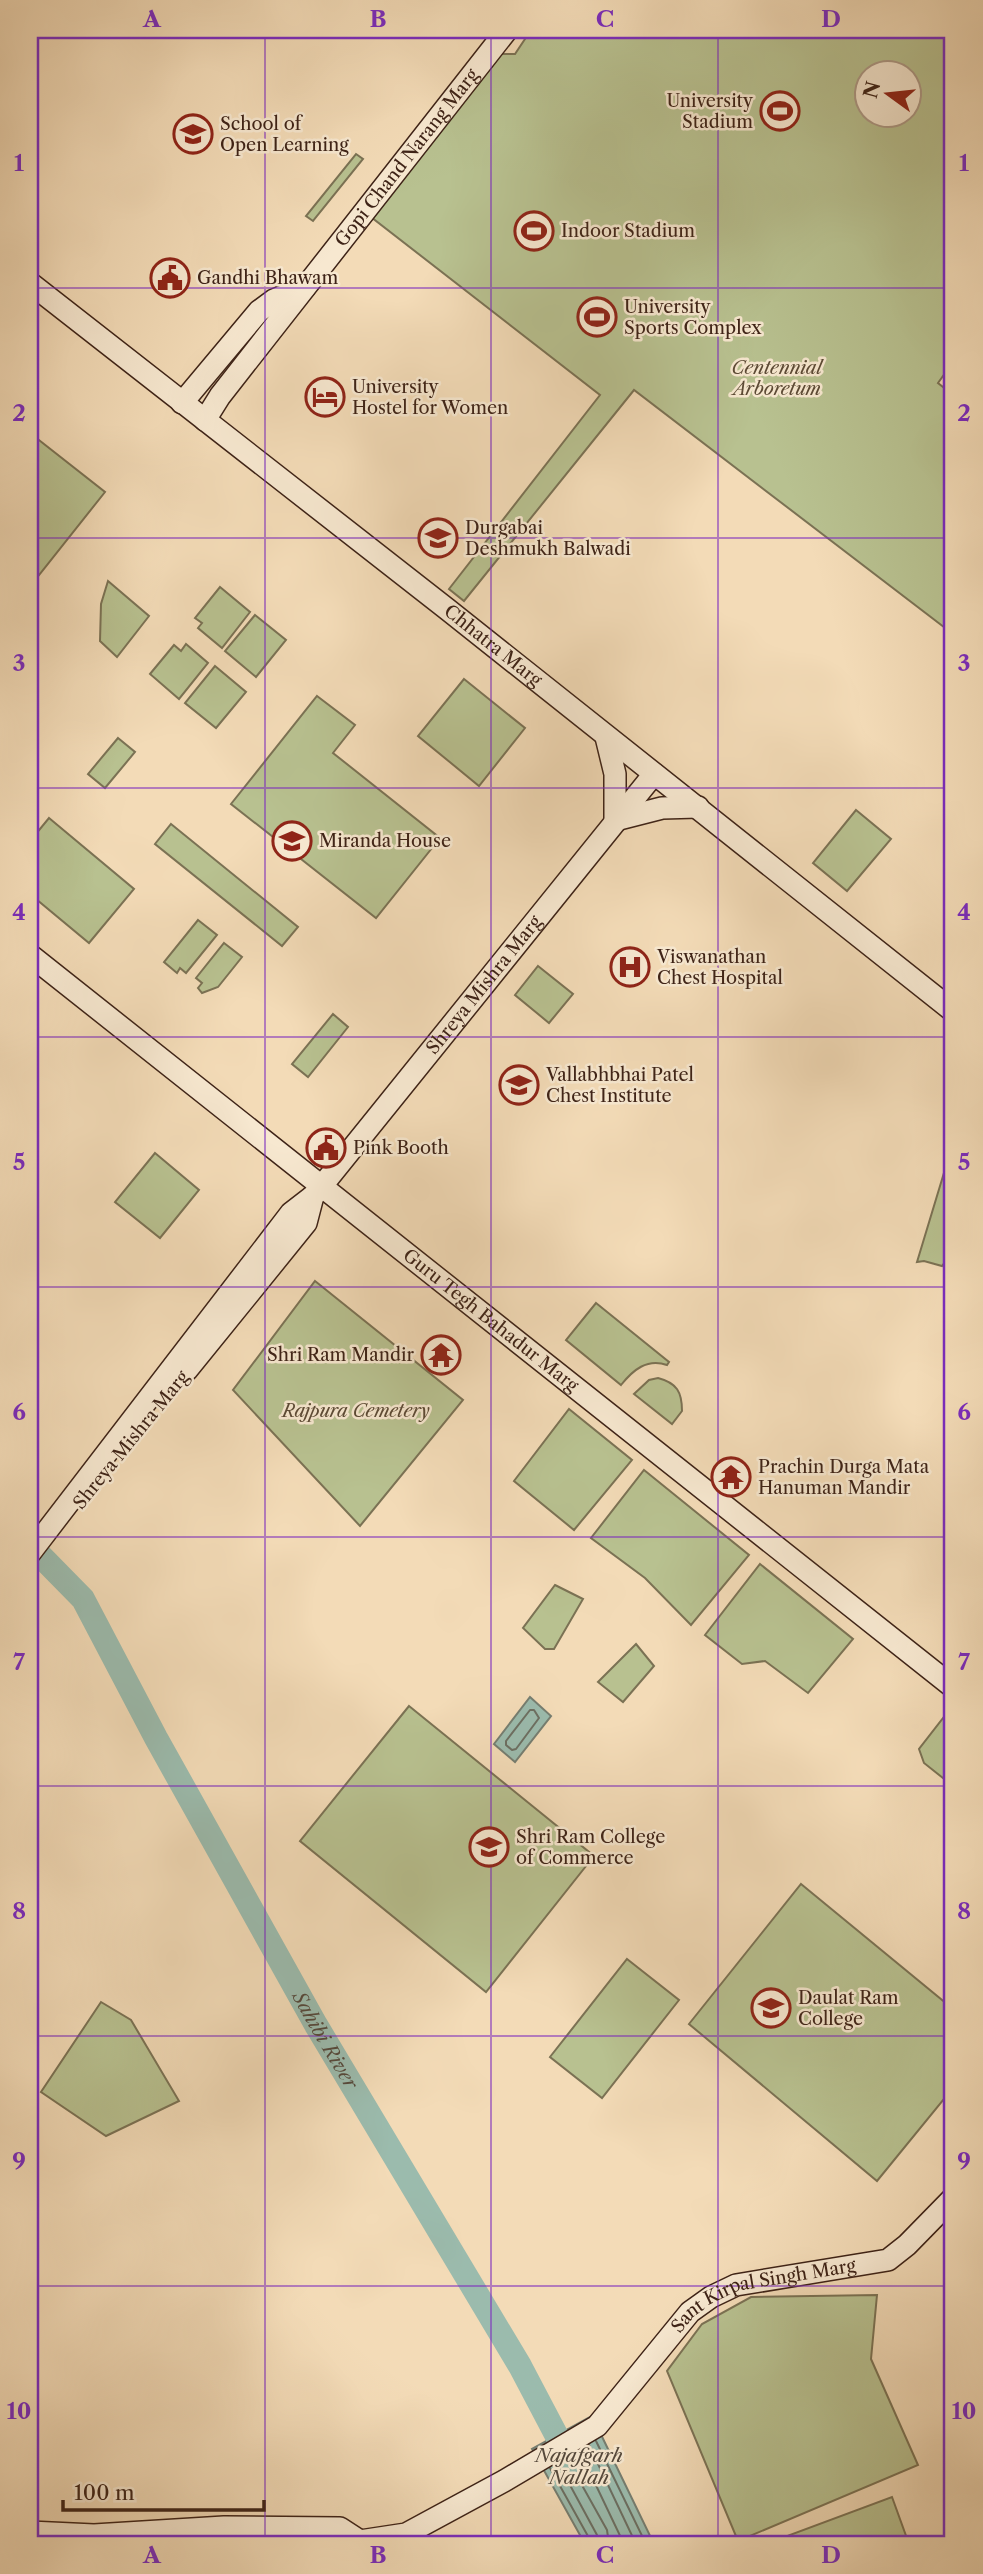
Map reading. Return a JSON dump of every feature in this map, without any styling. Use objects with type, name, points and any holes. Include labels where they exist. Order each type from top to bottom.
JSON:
[{"type":"street","name":"Gopi Chand Narang Marg","points":[[205,420],[220,396],[507,30]]},
{"type":"street","name":"Chhatra Marg","points":[[30,283],[698,807],[953,1011]]},
{"type":"street","name":"Gopi Chand Narang Marg","points":[[182,403],[259,310],[274,300],[307,286]]},
{"type":"street","points":[[606,737],[615,774],[615,820],[662,808],[698,807]]},
{"type":"street","name":"Shreya Mishra Marg","points":[[66,1512],[306,1223],[317,1191],[654,774]]},
{"type":"street","name":"Guru Tegh Bahadur Marg","points":[[30,955],[317,1191],[953,1687]]},
{"type":"street","points":[[30,1553],[66,1512]]},
{"type":"street","points":[[30,1570],[66,1512]]},
{"type":"street","name":"Sant Kirpal Singh Marg","points":[[345,2543],[406,2534],[597,2426],[690,2312],[711,2297],[736,2285],[888,2260],[907,2245],[953,2198]]},
{"type":"street","points":[[30,2532],[94,2535],[225,2527],[340,2528],[345,2543],[197,2544]]},
{"type":"green space","name":"University Sports Complex","points":[[531,30],[953,30],[953,362],[938,383],[953,395],[953,634],[634,390],[464,601],[449,589],[600,395],[371,217],[501,54],[515,54]]},
{"type":"green space","points":[[356,154],[363,159],[313,221],[306,216]]},
{"type":"green space","points":[[30,433],[105,492],[39,575],[30,568]]},
{"type":"green space","points":[[108,581],[149,616],[117,657],[100,641],[101,604]]},
{"type":"green space","points":[[220,587],[250,612],[222,648],[198,628],[202,623],[195,618]]},
{"type":"green space","points":[[255,615],[286,640],[256,677],[225,651]]},
{"type":"green space","points":[[186,644],[208,663],[179,699],[150,674],[174,645],[181,651]]},
{"type":"green space","points":[[215,666],[246,692],[216,728],[185,703]]},
{"type":"green space","points":[[464,679],[525,728],[479,786],[418,736]]},
{"type":"green space","points":[[317,696],[355,725],[333,753],[440,838],[376,918],[231,804]]},
{"type":"green space","points":[[118,738],[135,752],[105,788],[88,774]]},
{"type":"green space","points":[[856,810],[891,839],[847,891],[813,863]]},
{"type":"green space","points":[[49,818],[134,889],[89,943],[30,894],[30,841]]},
{"type":"green space","points":[[171,824],[298,927],[282,946],[155,844]]},
{"type":"green space","points":[[198,920],[217,935],[186,973],[180,968],[177,973],[164,962]]},
{"type":"green space","points":[[224,943],[242,957],[218,987],[202,993],[198,988],[202,983],[196,978]]},
{"type":"green space","points":[[538,966],[573,994],[549,1023],[515,995]]},
{"type":"green space","points":[[333,1014],[348,1027],[308,1077],[292,1064]]},
{"type":"green space","points":[[953,1143],[953,1251],[942,1266],[917,1262]]},
{"type":"green space","points":[[155,1153],[199,1190],[160,1238],[115,1202]]},
{"type":"green space","name":"Rajpura Cemetery","points":[[315,1281],[463,1400],[360,1526],[233,1390]]},
{"type":"green space","points":[[596,1303],[669,1362],[667,1365],[647,1364],[630,1375],[621,1385],[566,1340]]},
{"type":"green space","points":[[658,1378],[674,1386],[681,1399],[682,1411],[672,1424],[634,1394],[649,1380]]},
{"type":"green space","points":[[569,1409],[632,1460],[574,1530],[514,1481]]},
{"type":"green space","points":[[644,1470],[749,1555],[691,1625],[645,1578],[591,1538]]},
{"type":"green space","points":[[760,1564],[853,1639],[808,1693],[765,1661],[742,1664],[705,1635]]},
{"type":"green space","points":[[555,1585],[583,1599],[554,1649],[545,1649],[523,1628]]},
{"type":"green space","points":[[636,1644],[654,1666],[623,1702],[598,1682]]},
{"type":"green space","points":[[409,1706],[594,1856],[486,1992],[300,1841]]},
{"type":"green space","points":[[947,1713],[953,1718],[953,1786],[924,1763],[919,1749]]},
{"type":"green space","points":[[801,1884],[953,2009],[953,2088],[877,2181],[689,2024]]},
{"type":"green space","points":[[627,1959],[679,2000],[602,2098],[550,2057]]},
{"type":"green space","points":[[101,2002],[131,2020],[179,2101],[106,2136],[41,2092]]},
{"type":"green space","points":[[877,2295],[871,2359],[918,2465],[738,2541],[667,2371],[702,2324],[751,2297]]},
{"type":"green space","points":[[892,2497],[909,2544],[781,2544],[779,2539]]},
{"type":"water","points":[[530,1697],[551,1716],[515,1762],[494,1744]]},
{"type":"water","name":"Najafgarh Nallah","points":[[592,2416],[654,2544],[585,2544],[532,2449]]},
{"type":"waterway","name":"Sahibi River","points":[[30,1545],[83,1599],[156,1738],[316,2025],[520,2366],[571,2463]]},
{"type":"place","name":"University Stadium","points":[[780,111]]},
{"type":"place","name":"School of Open Learning","points":[[193,134]]},
{"type":"place","name":"Indoor Stadium","points":[[534,231]]},
{"type":"place","name":"Gandhi Bhawam","points":[[170,278]]},
{"type":"place","name":"University Sports Complex","points":[[597,317]]},
{"type":"place","name":"University Hostel for Women","points":[[325,397]]},
{"type":"place","name":"Durgabai Deshmukh Balwadi","points":[[438,538]]},
{"type":"place","name":"Miranda House","points":[[292,841]]},
{"type":"place","name":"Viswanathan Chest Hospital","points":[[630,967]]},
{"type":"place","name":"Vallabhbhai Patel Chest Institute","points":[[519,1085]]},
{"type":"place","name":"Pink Booth","points":[[326,1148]]},
{"type":"place","name":"Shri Ram Mandir","points":[[441,1355]]},
{"type":"place","name":"Prachin Durga Mata Hanuman Mandir","points":[[731,1477]]},
{"type":"place","name":"Shri Ram College of Commerce","points":[[489,1847]]},
{"type":"place","name":"Daulat Ram College","points":[[771,2008]]},
{"type":"park label","name":"Centennial Arboretum","points":[[777,378]]}]
